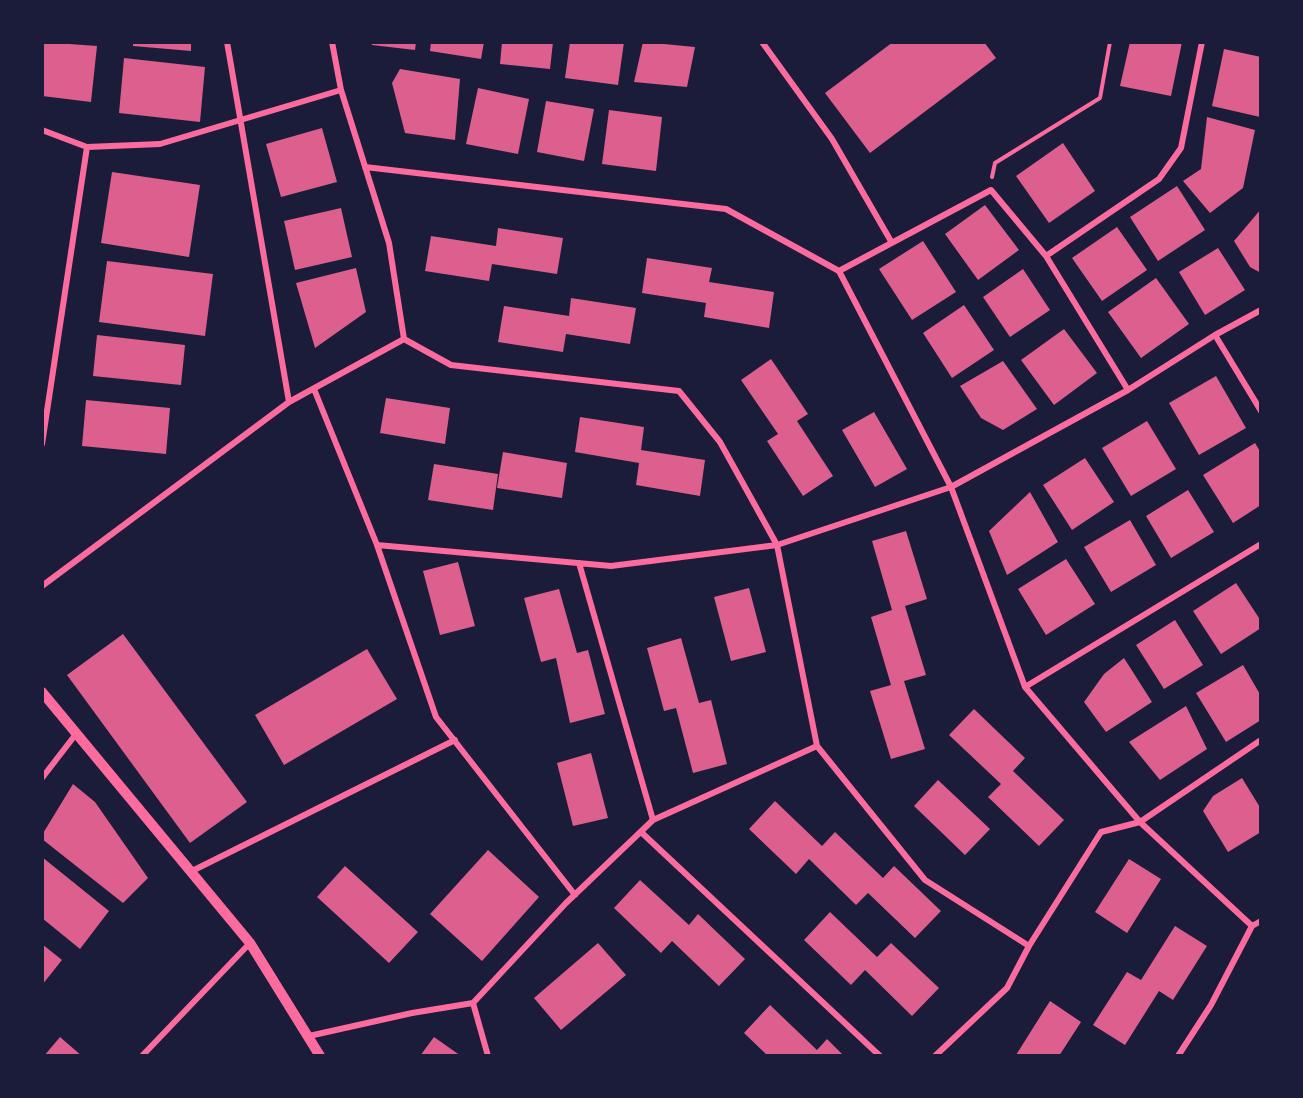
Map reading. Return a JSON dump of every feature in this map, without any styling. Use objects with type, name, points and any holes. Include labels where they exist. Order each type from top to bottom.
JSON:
[{"type":"street","points":[[227,42],[289,402]]},
{"type":"street","points":[[332,42],[341,90],[389,243],[404,339]]},
{"type":"street","points":[[762,42],[831,139],[892,243]]},
{"type":"street","points":[[1046,256],[1159,179],[1181,148],[1202,42]]},
{"type":"street","points":[[42,130],[87,147],[160,144],[341,90]]},
{"type":"street","points":[[42,444],[87,147]]},
{"type":"street","points":[[365,167],[726,209],[839,271],[951,487],[1025,687],[1140,822],[1252,926]]},
{"type":"street","points":[[839,271],[990,190],[1046,256],[1128,390]]},
{"type":"street","points":[[377,545],[611,566],[777,545],[951,487],[1128,390],[1215,335],[1261,310]]},
{"type":"street","points":[[1215,335],[1261,411]]},
{"type":"street","points":[[42,586],[289,402],[404,339]]},
{"type":"street","points":[[404,339],[452,365],[679,391],[720,442],[777,545],[817,746],[925,880],[1029,946]]},
{"type":"street","points":[[314,389],[377,545],[436,717],[575,895]]},
{"type":"street","points":[[1025,687],[1261,544]]},
{"type":"street","points":[[579,563],[653,820]]},
{"type":"street","points":[[42,692],[189,873],[250,943],[320,1056]]},
{"type":"street","points":[[42,778],[76,734]]},
{"type":"street","points":[[189,873],[455,740]]},
{"type":"street","points":[[935,1056],[1007,988],[1029,946],[1101,832],[1140,822],[1261,740]]},
{"type":"street","points":[[309,1036],[412,1013],[473,1003],[575,895],[653,820],[817,746]]},
{"type":"street","points":[[641,832],[880,1056]]},
{"type":"street","points":[[1178,1056],[1211,1005],[1252,926],[1261,921]]},
{"type":"street","points":[[141,1056],[250,943]]},
{"type":"street","points":[[473,1003],[488,1056]]},
{"type":"path","points":[[990,190],[994,163],[1100,98],[1110,42]]},
{"type":"building","points":[[42,42],[97,46],[91,102],[42,96]]},
{"type":"building","points":[[133,42],[191,42],[191,51],[133,46]]},
{"type":"building","points":[[371,42],[416,42],[415,50],[372,45]]},
{"type":"building","points":[[431,42],[484,42],[481,59],[430,51]]},
{"type":"building","points":[[502,42],[553,42],[550,69],[500,64]]},
{"type":"building","points":[[570,42],[624,42],[618,85],[565,78]]},
{"type":"building","points":[[643,42],[695,47],[687,87],[634,82]]},
{"type":"building","points":[[893,42],[984,42],[996,58],[870,153],[825,93]]},
{"type":"building","points":[[1130,42],[1182,42],[1171,96],[1120,86]]},
{"type":"building","points":[[1224,49],[1261,57],[1260,117],[1212,106]]},
{"type":"building","points":[[124,58],[205,67],[200,122],[119,113]]},
{"type":"building","points":[[400,69],[460,79],[455,140],[405,133],[392,83]]},
{"type":"building","points":[[478,88],[529,99],[518,154],[466,144]]},
{"type":"building","points":[[546,101],[594,109],[584,161],[537,152]]},
{"type":"building","points":[[609,110],[662,117],[656,171],[602,164]]},
{"type":"building","points":[[1207,117],[1255,130],[1243,188],[1210,213],[1183,181],[1201,169]]},
{"type":"building","points":[[322,128],[337,182],[281,197],[266,144]]},
{"type":"building","points":[[1063,143],[1095,191],[1049,223],[1016,176]]},
{"type":"building","points":[[112,172],[200,185],[189,257],[101,243]]},
{"type":"building","points":[[1177,186],[1205,230],[1158,261],[1130,217]]},
{"type":"building","points":[[985,205],[1019,250],[978,280],[945,234]]},
{"type":"building","points":[[341,208],[352,257],[295,270],[284,221]]},
{"type":"building","points":[[1261,209],[1261,273],[1250,267],[1234,241]]},
{"type":"building","points":[[1117,227],[1147,270],[1102,301],[1072,258]]},
{"type":"building","points":[[498,228],[563,238],[557,274],[492,264],[489,281],[425,271],[431,236],[496,246]]},
{"type":"building","points":[[923,241],[956,292],[912,320],[879,269]]},
{"type":"building","points":[[1218,248],[1245,290],[1205,315],[1179,272]]},
{"type":"building","points":[[647,258],[712,268],[709,282],[774,292],[769,328],[704,317],[706,303],[642,293]]},
{"type":"building","points":[[107,261],[213,274],[205,336],[99,322]]},
{"type":"building","points":[[356,268],[366,312],[315,348],[296,283]]},
{"type":"building","points":[[1023,269],[1050,310],[1010,337],[983,297]]},
{"type":"building","points":[[1156,278],[1189,324],[1141,358],[1108,312]]},
{"type":"building","points":[[571,298],[636,308],[630,344],[566,334],[563,352],[498,342],[504,306],[569,316]]},
{"type":"building","points":[[964,305],[994,350],[952,378],[923,333]]},
{"type":"building","points":[[1064,329],[1097,373],[1054,405],[1021,360]]},
{"type":"building","points":[[97,335],[185,345],[181,385],[93,376]]},
{"type":"building","points":[[771,359],[808,414],[797,421],[833,476],[803,496],[767,441],[778,434],[741,380]]},
{"type":"building","points":[[1003,361],[1037,409],[1003,430],[981,418],[960,386]]},
{"type":"building","points":[[1216,376],[1246,428],[1199,455],[1169,403]]},
{"type":"building","points":[[386,398],[450,408],[445,444],[380,433]]},
{"type":"building","points":[[86,400],[170,408],[166,454],[82,446]]},
{"type":"building","points":[[874,412],[907,469],[875,487],[842,430]]},
{"type":"building","points":[[580,417],[644,427],[641,450],[705,460],[700,496],[636,485],[639,463],[575,452]]},
{"type":"building","points":[[1147,421],[1176,469],[1131,496],[1102,448]]},
{"type":"building","points":[[1255,443],[1261,453],[1261,505],[1233,523],[1203,475]]},
{"type":"building","points":[[503,452],[567,463],[562,498],[497,488]]},
{"type":"building","points":[[1085,458],[1114,502],[1072,530],[1043,485]]},
{"type":"building","points":[[434,464],[498,474],[493,510],[428,500]]},
{"type":"building","points":[[1188,490],[1214,532],[1171,558],[1146,516]]},
{"type":"building","points":[[1030,492],[1058,542],[1007,575],[989,531]]},
{"type":"building","points":[[1130,520],[1156,565],[1111,592],[1084,547]]},
{"type":"building","points":[[906,531],[927,599],[905,606],[926,675],[904,681],[925,749],[891,759],[870,691],[891,685],[871,617],[892,610],[872,541]]},
{"type":"building","points":[[1066,559],[1095,604],[1046,635],[1018,589]]},
{"type":"building","points":[[458,562],[475,626],[440,635],[423,571]]},
{"type":"building","points":[[1236,583],[1261,621],[1261,628],[1221,654],[1193,611]]},
{"type":"building","points":[[749,588],[766,652],[731,661],[714,597]]},
{"type":"building","points":[[559,589],[577,653],[588,650],[605,714],[570,723],[556,658],[541,662],[524,598]]},
{"type":"building","points":[[1175,620],[1203,665],[1164,689],[1136,645]]},
{"type":"building","points":[[123,634],[247,802],[190,843],[67,675]]},
{"type":"building","points":[[681,638],[699,703],[711,700],[727,764],[693,773],[676,708],[664,711],[647,648]]},
{"type":"building","points":[[367,649],[397,699],[284,765],[255,715]]},
{"type":"building","points":[[1124,658],[1152,702],[1106,732],[1084,702],[1104,674]]},
{"type":"building","points":[[1243,665],[1261,696],[1261,720],[1226,742],[1196,693]]},
{"type":"building","points":[[1186,706],[1207,749],[1160,780],[1129,742]]},
{"type":"building","points":[[974,709],[1025,758],[1013,771],[1064,820],[1039,846],[988,797],[1001,784],[949,735]]},
{"type":"building","points":[[591,753],[608,818],[573,826],[557,763]]},
{"type":"building","points":[[1242,778],[1261,809],[1261,832],[1228,852],[1203,811],[1213,796]]},
{"type":"building","points":[[938,780],[990,829],[965,855],[914,806]]},
{"type":"building","points":[[73,784],[95,802],[148,878],[123,903],[42,839],[42,835]]},
{"type":"building","points":[[775,801],[822,846],[835,832],[883,878],[894,866],[941,911],[915,938],[868,893],[856,905],[809,859],[796,874],[749,829]]},
{"type":"building","points":[[488,850],[539,897],[482,961],[430,914]]},
{"type":"building","points":[[42,857],[109,911],[80,949],[42,918]]},
{"type":"building","points":[[1129,859],[1161,879],[1127,933],[1095,912]]},
{"type":"building","points":[[345,866],[418,932],[389,963],[317,897]]},
{"type":"building","points":[[640,880],[689,925],[698,914],[745,959],[719,986],[672,941],[661,953],[614,908]]},
{"type":"building","points":[[830,912],[877,957],[891,943],[939,988],[912,1016],[865,970],[851,985],[804,940]]},
{"type":"building","points":[[1175,926],[1207,946],[1173,1000],[1159,991],[1125,1045],[1093,1025],[1127,972],[1141,980]]},
{"type":"building","points":[[598,943],[626,975],[561,1030],[534,998]]},
{"type":"building","points":[[42,944],[62,960],[42,985]]},
{"type":"building","points":[[1050,1001],[1081,1022],[1059,1056],[1016,1055]]},
{"type":"building","points":[[770,1005],[817,1050],[827,1039],[844,1056],[768,1056],[744,1033]]},
{"type":"building","points":[[60,1037],[82,1056],[44,1056]]},
{"type":"building","points":[[434,1037],[461,1056],[420,1056]]}]
